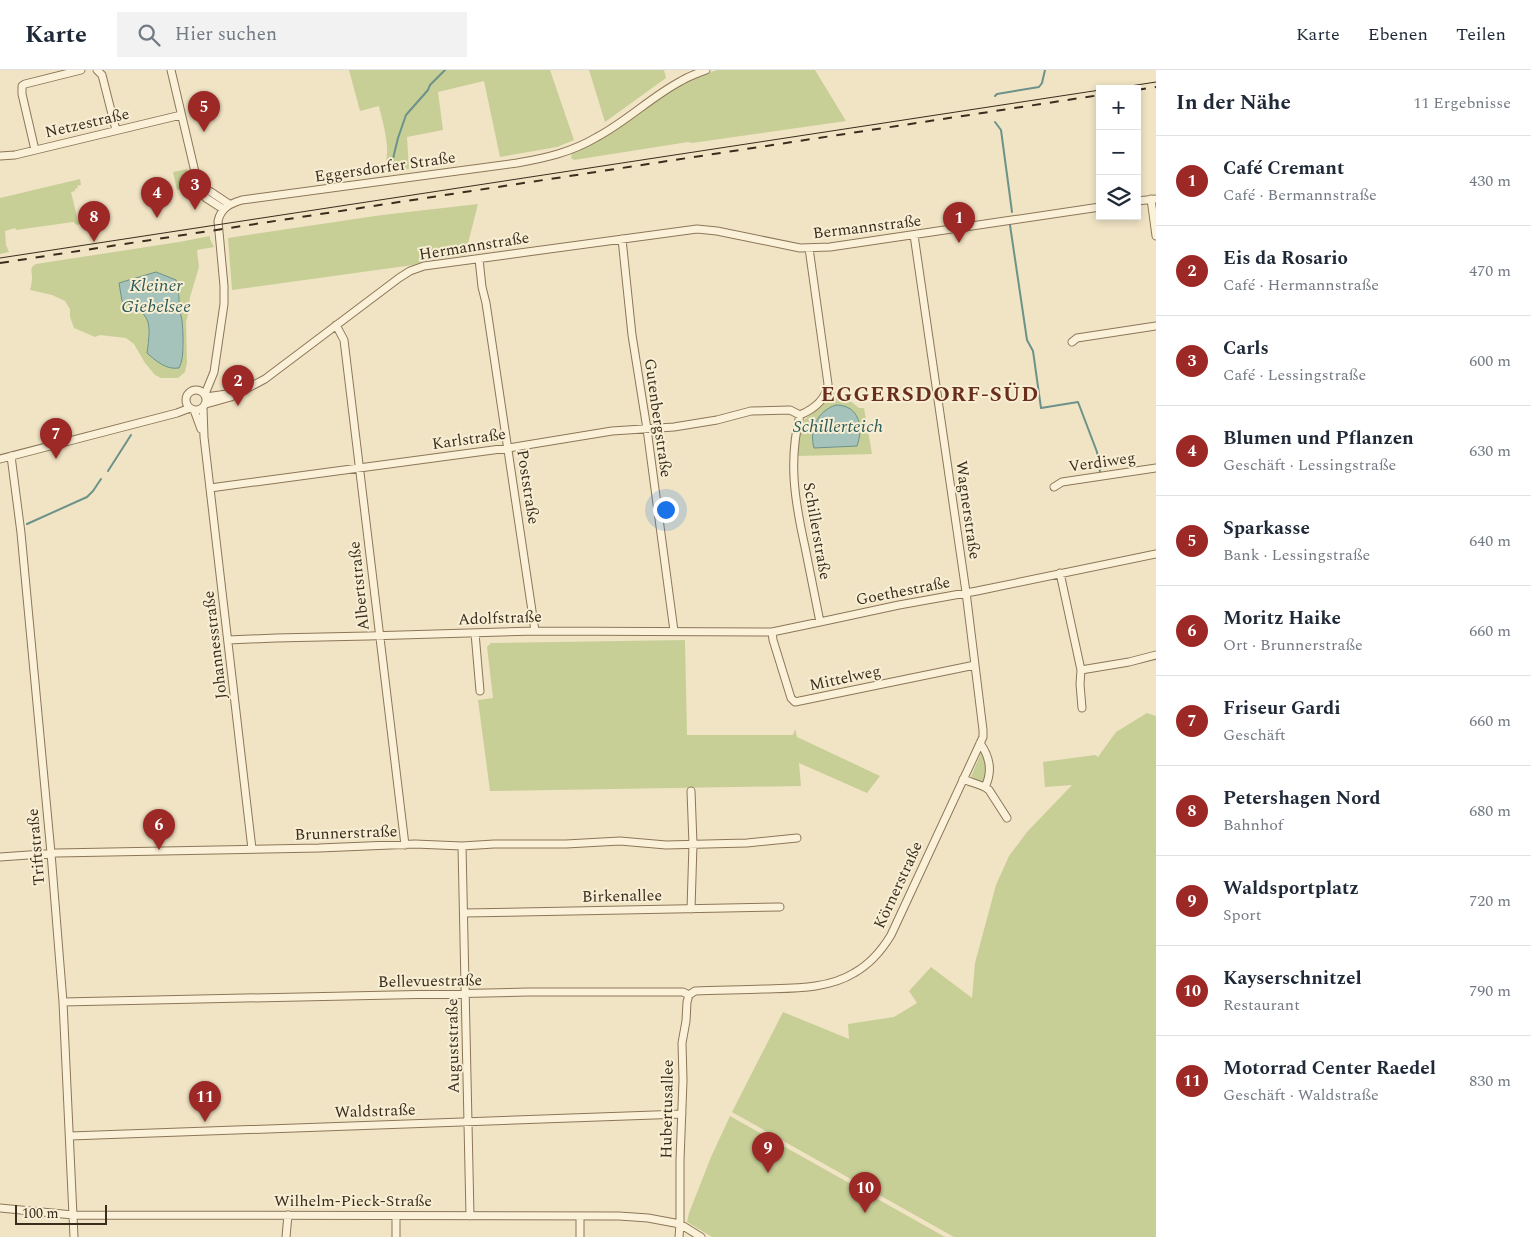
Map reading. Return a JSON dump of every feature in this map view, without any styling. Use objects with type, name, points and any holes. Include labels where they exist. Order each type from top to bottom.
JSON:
[{"type":"street","points":[[35,150],[21,89],[25,84],[59,72],[81,70]]},
{"type":"street","points":[[97,70],[102,75],[116,130]]},
{"type":"street","points":[[170,70],[195,172],[201,188],[206,198],[223,210]]},
{"type":"street","name":"Eggersdorfer Straße","points":[[229,204],[242,200],[517,163],[560,154],[599,136],[684,79],[706,70]]},
{"type":"street","name":"Netzestraße","points":[[0,156],[14,155],[181,115]]},
{"type":"street","points":[[0,459],[192,409],[198,410],[205,401],[214,372],[224,302],[222,262],[217,225],[220,214],[229,204],[201,188]]},
{"type":"street","points":[[1153,199],[1156,236]]},
{"type":"street","name":"Bermannstraße","points":[[697,229],[717,231],[792,247],[830,248],[1096,208]]},
{"type":"street","name":"Hermannstraße","points":[[205,401],[224,399],[265,379],[410,271],[424,266],[697,229]]},
{"type":"street","name":"Wagnerstraße","points":[[914,235],[966,592],[983,730],[980,743],[988,757],[989,764],[989,779],[985,787]]},
{"type":"street","name":"Gutenbergstraße","points":[[622,239],[632,335],[647,430],[674,631]]},
{"type":"street","points":[[800,415],[806,413],[819,403],[826,394],[828,384],[809,248]]},
{"type":"street","name":"Poststraße","points":[[479,259],[535,631]]},
{"type":"street","name":"Albertstraße","points":[[336,325],[344,340],[405,845]]},
{"type":"street","points":[[1072,342],[1078,338],[1156,326]]},
{"type":"street","points":[[165,416],[182,405],[190,392],[197,390],[205,380],[215,360]]},
{"type":"street","points":[[197,390],[205,401]]},
{"type":"street","points":[[186,398],[192,409]]},
{"type":"street","name":"Johannesstraße","points":[[205,401],[204,437],[252,849]]},
{"type":"street","name":"Johannesstraße","points":[[192,409],[204,437]]},
{"type":"street","name":"Karlstraße","points":[[210,488],[508,448],[612,431],[674,428],[751,412],[790,410],[800,415]]},
{"type":"street","name":"Schillerstraße","points":[[800,415],[794,448],[794,495],[820,622]]},
{"type":"street","name":"Triftstraße","points":[[11,456],[21,533],[51,853],[63,1002],[74,1237]]},
{"type":"street","name":"Verdiweg","points":[[1054,487],[1062,482],[1156,468]]},
{"type":"street","name":"Goethestraße","points":[[773,632],[899,604],[1156,554]]},
{"type":"street","points":[[1060,573],[1081,670],[1082,708]]},
{"type":"street","name":"Adolfstraße","points":[[228,640],[535,631],[773,632]]},
{"type":"street","name":"Mittelweg","points":[[773,632],[773,640],[791,698],[795,702],[975,665]]},
{"type":"street","points":[[475,633],[480,691]]},
{"type":"street","points":[[1081,670],[1129,662],[1156,655]]},
{"type":"street","name":"Körnerstraße","points":[[795,988],[822,985],[845,978],[864,966],[884,946],[980,743]]},
{"type":"street","points":[[963,779],[985,787],[991,792],[1007,818]]},
{"type":"street","points":[[691,791],[693,844],[691,909]]},
{"type":"street","name":"Brunnerstraße","points":[[0,857],[51,853],[405,845],[462,846],[612,842],[666,844],[747,843],[797,838]]},
{"type":"street","name":"Auguststraße","points":[[462,846],[470,1216]]},
{"type":"street","name":"Birkenallee","points":[[464,913],[780,907]]},
{"type":"street","name":"Bellevuestraße","points":[[63,1002],[465,994],[683,992],[689,995],[695,991],[795,988]]},
{"type":"street","name":"Hubertusallee","points":[[679,1237],[683,1080],[682,1043],[686,1021],[686,1002],[689,995]]},
{"type":"street","name":"Waldstraße","points":[[70,1136],[682,1114]]},
{"type":"street","name":"Wilhelm-Pieck-Straße","points":[[0,1208],[73,1214],[634,1217],[680,1224],[701,1237]]},
{"type":"street","points":[[286,1237],[288,1215]]},
{"type":"street","points":[[396,1216],[396,1237]]},
{"type":"street","points":[[580,1216],[580,1237]]},
{"type":"green space","points":[[349,70],[550,70],[574,140],[557,147],[500,157],[484,81],[438,92],[443,130],[407,137],[409,169],[383,172],[386,164],[387,148],[379,106],[360,111]]},
{"type":"green space","points":[[589,70],[664,70],[666,78],[605,122]]},
{"type":"green space","points":[[717,70],[815,70],[846,121],[692,143],[688,142],[574,160],[571,158],[572,153],[596,141],[676,87],[696,77]]},
{"type":"green space","points":[[187,169],[191,187],[177,190],[173,172]]},
{"type":"green space","points":[[80,179],[81,185],[71,192],[78,221],[82,220],[83,224],[77,225],[73,222],[16,230],[15,228],[5,231],[6,245],[9,252],[0,254],[0,198]]},
{"type":"green space","points":[[478,204],[465,255],[428,260],[413,265],[232,290],[228,238],[382,215]]},
{"type":"green space","points":[[210,236],[214,247],[197,250],[199,267],[190,297],[186,322],[187,363],[185,372],[178,378],[161,378],[155,375],[145,363],[134,344],[126,338],[100,335],[95,337],[74,328],[70,317],[70,309],[65,301],[52,295],[30,290],[32,268],[36,264]],"holes":[[[131,280],[180,293],[178,305],[182,322],[184,349],[160,363],[147,353],[149,328],[146,315],[137,307],[119,283]]]},
{"type":"green space","points":[[834,390],[835,398],[844,396],[859,408],[864,408],[872,454],[798,456],[798,439],[804,420],[823,404]]},
{"type":"green space","points":[[685,640],[687,735],[793,735],[795,729],[797,737],[880,776],[867,793],[799,763],[801,786],[490,791],[478,700],[493,698],[487,647],[491,643]]},
{"type":"green space","points":[[1147,713],[1156,716],[1156,1237],[954,1237],[732,1112],[783,1012],[849,1039],[848,1024],[894,1017],[917,1003],[909,991],[931,967],[972,998],[975,963],[996,885],[1009,856],[1027,832],[1072,785],[1045,787],[1043,762],[1095,755],[1098,757],[1116,732]]},
{"type":"green space","points":[[981,753],[985,755],[988,772],[983,783],[970,779]]},
{"type":"green space","points":[[730,1116],[945,1237],[712,1237],[687,1222],[711,1157]]},
{"type":"water","name":"Kleiner Giebelsee","points":[[156,272],[176,280],[178,287],[183,337],[183,351],[179,368],[170,368],[158,362],[147,353],[149,326],[147,320],[139,310],[122,301],[119,283]]},
{"type":"water","name":"Schillerteich","points":[[836,405],[850,409],[858,418],[860,432],[857,446],[814,448],[814,428],[819,416]]},
{"type":"waterway","points":[[390,171],[406,115],[428,90],[430,85],[445,70]]},
{"type":"waterway","points":[[995,96],[997,94],[1039,87],[1045,70]]},
{"type":"waterway","points":[[995,122],[1001,130],[1012,212]]},
{"type":"waterway","points":[[1010,225],[1027,340],[1033,351],[1041,408],[1078,402],[1097,452],[1100,472]]},
{"type":"waterway","points":[[108,471],[131,435]]},
{"type":"waterway","points":[[27,524],[87,497],[101,479]]},
{"type":"tram line","points":[[1137,85],[1156,82]]},
{"type":"tram line","points":[[0,258],[1096,91]]},
{"type":"railway","points":[[1141,89],[1156,87]]},
{"type":"railway","points":[[0,263],[1096,96]]},
{"type":"place","name":"Sparkasse","points":[[204,132]]},
{"type":"place","name":"Carls","points":[[195,210]]},
{"type":"place","name":"Blumen und Pflanzen","points":[[157,218]]},
{"type":"place","name":"Petershagen Nord","points":[[94,242]]},
{"type":"place","name":"Café Cremant","points":[[959,243]]},
{"type":"place","name":"Eis da Rosario","points":[[238,406]]},
{"type":"place","name":"Friseur Gardi","points":[[56,459]]},
{"type":"place","name":"Moritz Haike","points":[[159,850]]},
{"type":"place","name":"Motorrad Center Raedel","points":[[205,1122]]},
{"type":"place","name":"Waldsportplatz","points":[[768,1173]]},
{"type":"place","name":"Kayserschnitzel","points":[[865,1213]]},
{"type":"district","name":"EGGERSDORF-SÜD","points":[[930,395]]}]
